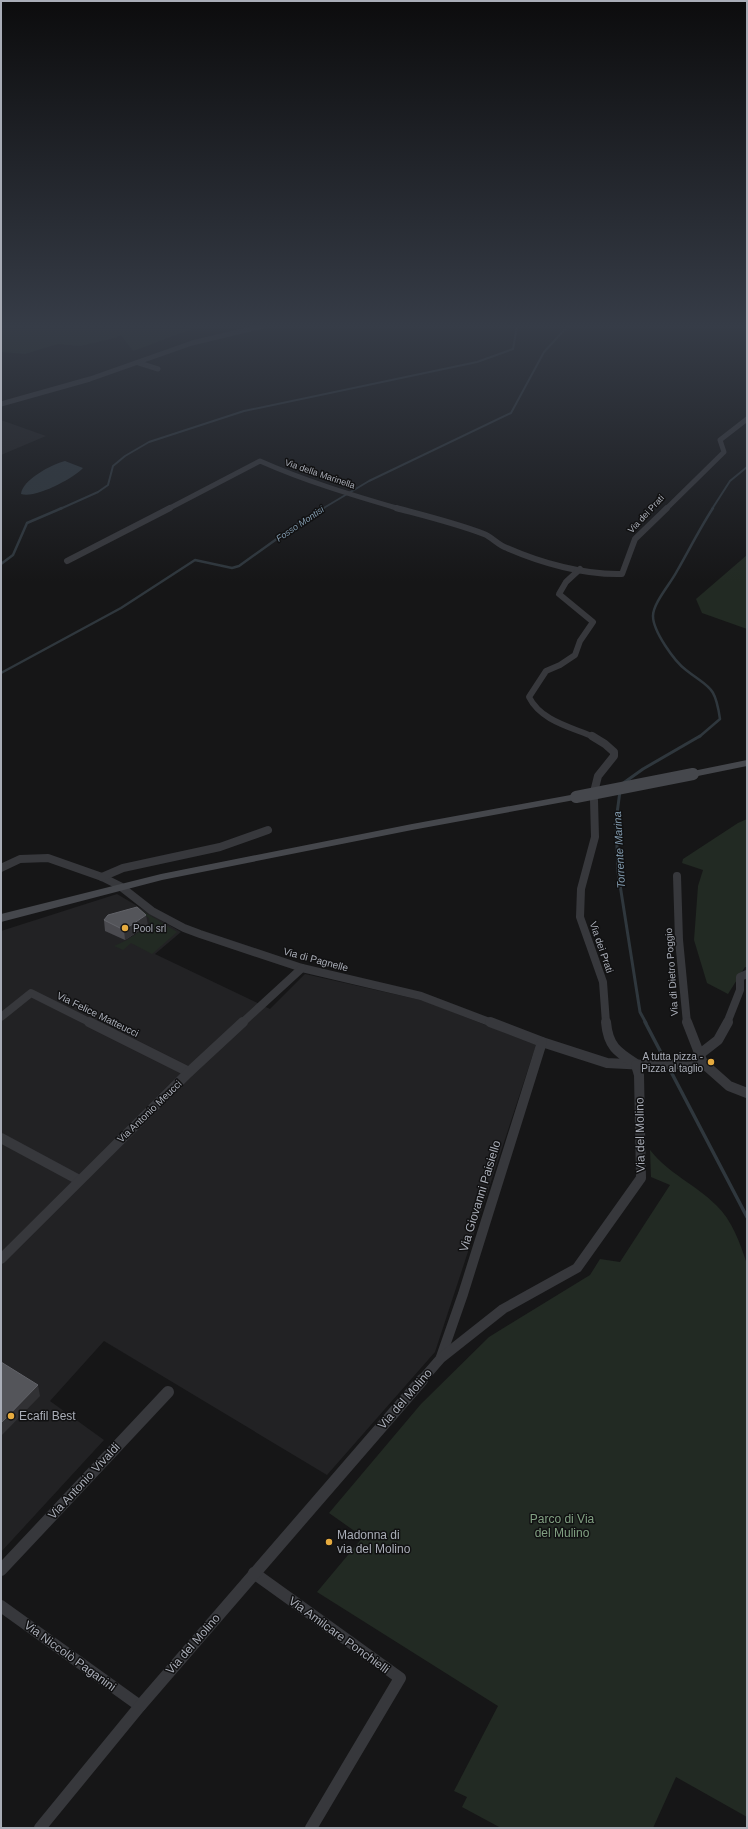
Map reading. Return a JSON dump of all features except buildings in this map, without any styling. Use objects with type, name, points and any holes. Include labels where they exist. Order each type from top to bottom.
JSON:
[{"type":"main road","points":[[1,918],[120,886],[419,825],[576,797],[747,763]]},
{"type":"street","name":"Via dei Prati","points":[[580,569],[613,576],[622,574],[635,539],[724,452],[720,440],[747,419]]},
{"type":"street","name":"Via della Marinella","points":[[67,561],[260,461],[291,475],[341,492],[469,528],[487,535],[498,545],[513,551],[580,569]]},
{"type":"street","points":[[580,569],[566,582],[559,594],[576,609],[588,616],[593,622],[580,641],[575,655],[560,665],[546,671],[528,697],[530,704],[541,714],[600,739],[614,752],[614,756],[598,776],[596,788]]},
{"type":"street","name":"Via dei Prati","points":[[594,800],[595,838],[581,889],[580,917],[603,982],[607,1037],[618,1052],[641,1065]]},
{"type":"street","points":[[102,877],[123,868],[220,847],[268,830]]},
{"type":"street","name":"Via di Pagnelle","points":[[1,868],[20,859],[48,858],[102,877],[120,886],[152,911],[184,928],[302,968],[421,996],[542,1042],[607,1063],[641,1065]]},
{"type":"street","name":"Via di Dietro Poggio","points":[[677,876],[680,960],[687,1026],[701,1059]]},
{"type":"street","name":"Via Antonio Meucci","points":[[1,1259],[189,1072],[302,968]]},
{"type":"street","points":[[641,1065],[692,1063],[701,1059],[718,1040],[730,1018],[740,990],[740,977],[747,974]]},
{"type":"street","name":"Via Felice Matteucci","points":[[1,1017],[31,993],[189,1072]]},
{"type":"street","name":"Via Giovanni Paisiello","points":[[441,1358],[463,1294],[542,1042]]},
{"type":"street","points":[[701,1059],[729,1086],[747,1093]]},
{"type":"street","name":"Via del Molino","points":[[40,1828],[140,1706],[441,1358],[503,1309],[577,1268],[641,1178],[639,1075],[641,1065]]},
{"type":"street","points":[[1,1138],[79,1180]]},
{"type":"street","name":"Via Antonio Vivaldi","points":[[1,1570],[168,1392]]},
{"type":"street","name":"Via Amilcare Ponchielli","points":[[254,1573],[400,1678],[311,1828]]},
{"type":"street","name":"Via Niccolò Paganini","points":[[1,1606],[140,1706]]},
{"type":"shaded area","points":[[1,420],[46,436],[1,455]]},
{"type":"shaded area","points":[[65,461],[83,468],[54,487],[27,495],[21,494],[26,483],[38,473],[53,465]]},
{"type":"shaded area","points":[[117,894],[181,932],[155,954],[270,1009],[305,974],[425,1001],[536,1045],[435,1352],[327,1475],[104,1341],[50,1401],[104,1440],[1,1552],[1,931]]},
{"type":"green space","points":[[747,555],[747,629],[702,613],[696,599]]},
{"type":"green space","points":[[747,819],[747,967],[745,967],[728,994],[707,983],[694,940],[698,886],[703,870],[682,863],[683,859],[738,823]]},
{"type":"green space","points":[[136,907],[177,932],[152,954],[131,943],[123,950],[114,946],[127,940],[150,925],[149,918],[133,908]]},
{"type":"green space","name":"Parco di Via del Mulino","points":[[650,1150],[665,1166],[700,1191],[722,1211],[735,1232],[747,1264],[747,1817],[676,1777],[653,1828],[501,1828],[462,1807],[467,1797],[454,1791],[498,1706],[317,1592],[363,1537],[329,1513],[421,1404],[489,1337],[590,1275],[600,1259],[620,1262],[670,1185],[651,1177]]},
{"type":"waterway","points":[[60,509],[98,492],[108,485],[113,466],[125,456],[149,442],[243,411]]},
{"type":"waterway","name":"Fosso Montisi","points":[[322,509],[369,481],[512,411]]},
{"type":"waterway","name":"Torrente Marina","points":[[712,509],[730,481],[747,467]]},
{"type":"waterway","points":[[1,564],[13,555],[27,523],[62,508]]},
{"type":"waterway","name":"Fosso Montisi","points":[[1,673],[121,608],[195,560],[232,568],[239,566],[306,518],[324,508]]},
{"type":"waterway","name":"Torrente Marina","points":[[699,737],[720,719],[716,700],[710,689],[681,666],[670,653],[656,630],[653,616],[659,599],[713,508]]},
{"type":"waterway","name":"Torrente Marina","points":[[622,784],[643,769],[700,736]]},
{"type":"waterway","name":"Torrente Marina","points":[[620,791],[616,821],[618,872],[640,1012],[646,1023]]},
{"type":"waterway","name":"Torrente Marina","points":[[645,1022],[747,1217]]},
{"type":"place","name":"Pool srl","points":[[125,928]]},
{"type":"place","name":"A tutta pizza - Pizza al taglio","points":[[711,1062]]},
{"type":"place","name":"Ecafil Best","points":[[11,1416]]},
{"type":"place","name":"Madonna di via del Molino","points":[[329,1542]]}]
